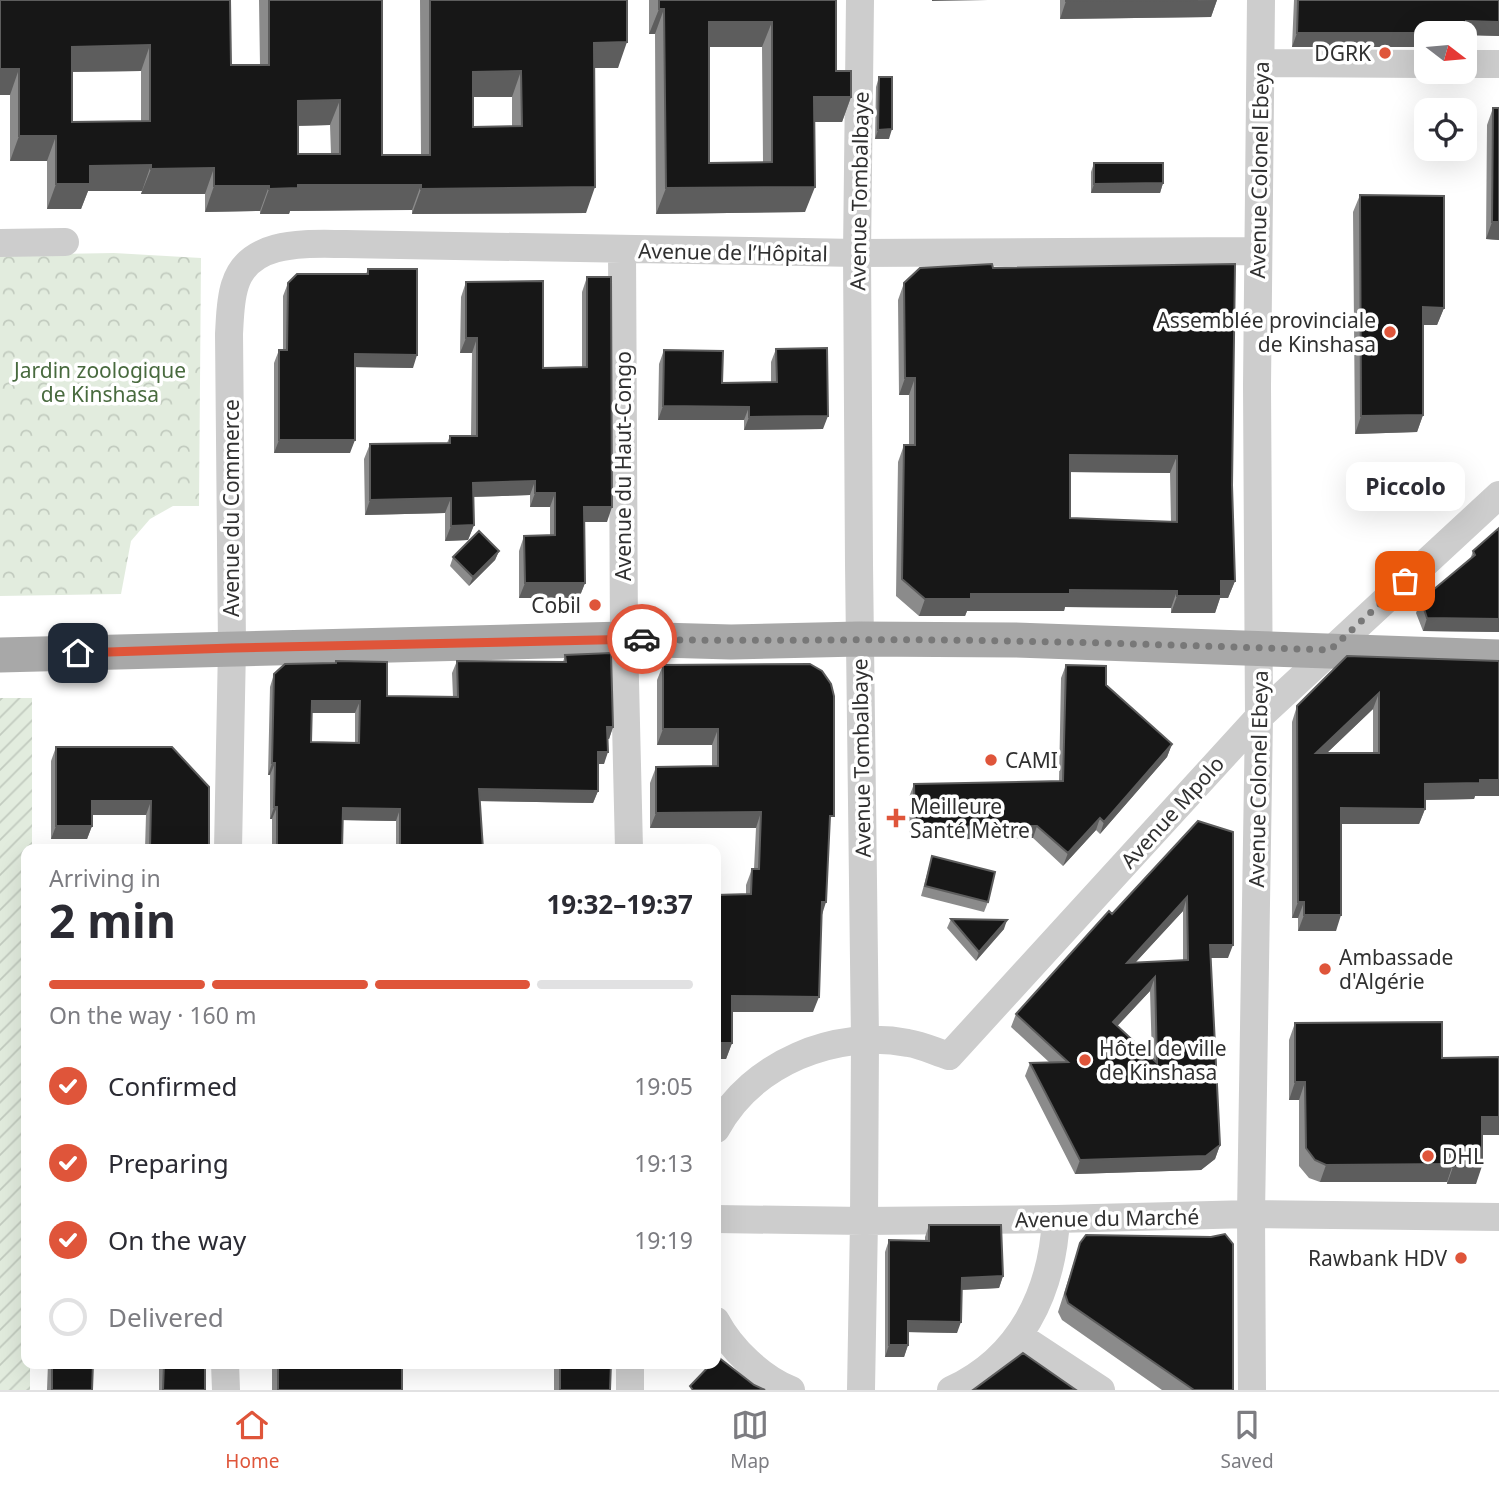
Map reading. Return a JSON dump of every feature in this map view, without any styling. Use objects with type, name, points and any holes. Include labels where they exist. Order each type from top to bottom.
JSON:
[{"type":"main road","points":[[0,654],[131,653],[232,648],[624,639],[731,642],[859,639],[1015,640],[1499,657]]},
{"type":"street","name":"Avenue Tombalbaye","points":[[860,0],[857,253],[865,1040],[861,1390]]},
{"type":"street","name":"Avenue Colonel Ebeya","points":[[1252,1390],[1251,1214],[1259,717],[1257,251],[1261,0]]},
{"type":"street","points":[[1261,63],[1414,64]]},
{"type":"street","points":[[1477,64],[1499,64]]},
{"type":"street","points":[[0,243],[65,242]]},
{"type":"street","name":"Avenue de l’Hôpital","points":[[254,258],[268,250],[299,244],[857,253],[1257,251]]},
{"type":"street","name":"Avenue du Haut-Congo","points":[[622,250],[624,639],[629,844]]},
{"type":"street","name":"Avenue du Commerce","points":[[228,844],[232,648],[229,334],[235,284],[243,269],[254,258]]},
{"type":"street","name":"Avenue Mpolo","points":[[865,1040],[908,1042],[949,1056],[1259,717],[1499,495]]},
{"type":"street","points":[[721,1122],[741,1094],[768,1072],[798,1055],[831,1044],[865,1040]]},
{"type":"street","name":"Avenue du Marché","points":[[721,1219],[864,1221],[1251,1214],[1499,1217]]},
{"type":"street","points":[[951,1390],[965,1384],[994,1362],[1018,1336],[1035,1309],[1047,1281],[1054,1251],[1056,1219]]},
{"type":"street","points":[[721,1330],[750,1363],[791,1390]]},
{"type":"street","points":[[1018,1336],[1101,1390]]},
{"type":"street","points":[[225,1369],[226,1390]]},
{"type":"street","points":[[630,1369],[630,1390]]},
{"type":"green space","name":"Jardin zoologique de Kinshasa","points":[[114,253],[201,258],[199,506],[173,506],[150,519],[131,541],[121,594],[0,596],[0,255]]},
{"type":"green space","points":[[0,698],[32,698],[32,844],[21,844],[21,1369],[30,1369],[30,1390],[0,1390]]},
{"type":"building","points":[[0,0],[230,0],[231,65],[269,65],[269,0],[382,0],[382,155],[430,155],[430,0],[627,0],[627,42],[594,43],[595,187],[421,189],[421,185],[298,185],[298,188],[269,189],[269,186],[214,186],[214,168],[151,169],[151,165],[90,166],[90,184],[56,184],[56,136],[19,136],[19,69],[0,69]],"holes":[[[150,45],[150,121],[72,122],[72,47]],[[521,71],[522,126],[473,127],[473,72]],[[340,100],[340,154],[298,154],[298,101]]]},
{"type":"building","points":[[659,0],[836,0],[836,71],[851,71],[851,97],[814,97],[815,187],[666,188],[664,9],[659,9]],"holes":[[[709,22],[772,22],[772,162],[709,163]]]},
{"type":"building","points":[[1066,0],[1198,0],[1066,1]]},
{"type":"building","points":[[1298,0],[1499,0],[1499,22],[1414,21],[1414,33],[1297,33]]},
{"type":"building","points":[[879,77],[892,77],[892,129],[878,130]]},
{"type":"building","points":[[1493,108],[1499,108],[1499,222],[1492,222]]},
{"type":"building","points":[[1094,163],[1163,163],[1163,183],[1094,184]]},
{"type":"building","name":"Assemblée provinciale de Kinshasa","points":[[1360,195],[1444,196],[1444,308],[1423,307],[1423,415],[1361,416]]},
{"type":"building","points":[[992,264],[993,268],[1235,264],[1232,485],[1235,581],[1221,581],[1221,596],[1177,596],[1177,591],[1070,590],[1070,594],[971,594],[971,599],[925,599],[902,579],[904,445],[915,445],[915,378],[905,378],[904,283],[920,268]],"holes":[[[1070,455],[1177,456],[1177,522],[1070,518]]]},
{"type":"building","points":[[368,269],[417,269],[417,355],[355,354],[355,440],[279,440],[279,350],[287,350],[288,283],[297,274],[368,274]]},
{"type":"building","points":[[587,277],[611,277],[612,507],[584,507],[585,583],[525,583],[524,536],[555,535],[555,493],[535,493],[535,481],[473,483],[474,525],[451,526],[451,498],[370,500],[370,444],[450,443],[450,436],[477,436],[477,338],[466,338],[466,282],[543,281],[543,368],[587,367]]},
{"type":"building","points":[[827,348],[828,416],[749,417],[749,407],[663,406],[664,350],[723,351],[722,383],[777,382],[776,349]]},
{"type":"building","points":[[1499,528],[1499,619],[1427,618],[1421,600],[1475,555],[1473,551]]},
{"type":"building","points":[[479,531],[499,551],[473,577],[453,557]]},
{"type":"building","points":[[611,653],[613,727],[607,727],[608,752],[598,752],[598,791],[479,789],[483,844],[400,844],[400,809],[343,808],[342,844],[277,844],[275,763],[272,763],[274,674],[285,664],[387,662],[387,696],[458,697],[457,661],[566,662],[565,655]],"holes":[[[312,701],[360,701],[359,743],[311,742]]]},
{"type":"building","points":[[1347,656],[1499,661],[1499,780],[1425,784],[1425,809],[1341,808],[1341,915],[1304,915],[1304,902],[1298,902],[1297,706]],"holes":[[[1379,693],[1379,753],[1316,753]]]},
{"type":"building","points":[[810,664],[822,671],[831,684],[834,696],[834,816],[830,816],[826,902],[822,902],[819,997],[732,996],[732,1043],[721,1043],[721,895],[751,894],[752,869],[759,869],[761,812],[656,813],[656,767],[718,766],[718,729],[663,729],[663,665]]},
{"type":"building","points":[[1066,665],[1106,666],[1106,685],[1172,744],[1104,822],[1100,818],[1068,853],[1037,826],[915,827],[914,784],[1063,781]]},
{"type":"building","points":[[56,747],[172,747],[209,787],[209,844],[150,844],[151,801],[92,801],[92,826],[56,826]]},
{"type":"building","name":"Hôtel de ville de Kinshasa","points":[[1198,821],[1233,832],[1233,945],[1210,945],[1220,1145],[1206,1156],[1080,1160],[1030,1063],[1068,1062],[1016,1014],[1109,911],[1112,914]],"holes":[[[1187,897],[1188,960],[1127,963]],[[1155,977],[1157,1063],[1113,1022]]]},
{"type":"building","points":[[932,856],[995,872],[988,902],[925,886]]},
{"type":"building","points":[[951,919],[1007,920],[979,952]]},
{"type":"building","points":[[1442,1022],[1442,1058],[1499,1057],[1499,1117],[1482,1117],[1482,1166],[1326,1165],[1315,1160],[1306,1148],[1305,1082],[1295,1082],[1295,1023]]},
{"type":"building","points":[[929,1225],[1001,1225],[1003,1276],[962,1278],[961,1322],[908,1321],[908,1345],[889,1345],[889,1240],[929,1241]]},
{"type":"building","points":[[1225,1234],[1233,1244],[1233,1390],[1194,1390],[1068,1303],[1065,1294],[1080,1243],[1086,1235],[1211,1237]]},
{"type":"building","points":[[1023,1353],[1076,1390],[973,1390]]},
{"type":"building","points":[[721,1359],[754,1385],[765,1390],[693,1390],[690,1386],[706,1369],[721,1369]]},
{"type":"building","points":[[52,1369],[93,1369],[92,1390],[52,1390]]},
{"type":"building","points":[[164,1369],[205,1369],[205,1390],[163,1390]]},
{"type":"building","points":[[278,1369],[402,1369],[402,1390],[278,1390]]},
{"type":"building","points":[[560,1369],[611,1369],[610,1390],[560,1390]]},
{"type":"way so far","points":[[642,639],[731,642],[1015,640],[1330,650],[1405,581]]},
{"type":"place","name":"DGRK","points":[[1385,53]]},
{"type":"place","name":"Assemblée provinciale de Kinshasa","points":[[1390,332]]},
{"type":"place","name":"Piccolo","points":[[1405,581]]},
{"type":"place","name":"Cobil","points":[[595,605]]},
{"type":"place","name":"CAMI","points":[[991,760]]},
{"type":"place","name":"Meilleure Santé Mètre","points":[[896,818]]},
{"type":"place","name":"Ambassade d'Algérie","points":[[1325,969]]},
{"type":"place","name":"Hôtel de ville de Kinshasa","points":[[1085,1060]]},
{"type":"place","name":"DHL","points":[[1428,1156]]},
{"type":"place","name":"Rawbank HDV","points":[[1461,1258]]},
{"type":"route","points":[[78,653],[642,639]]}]
